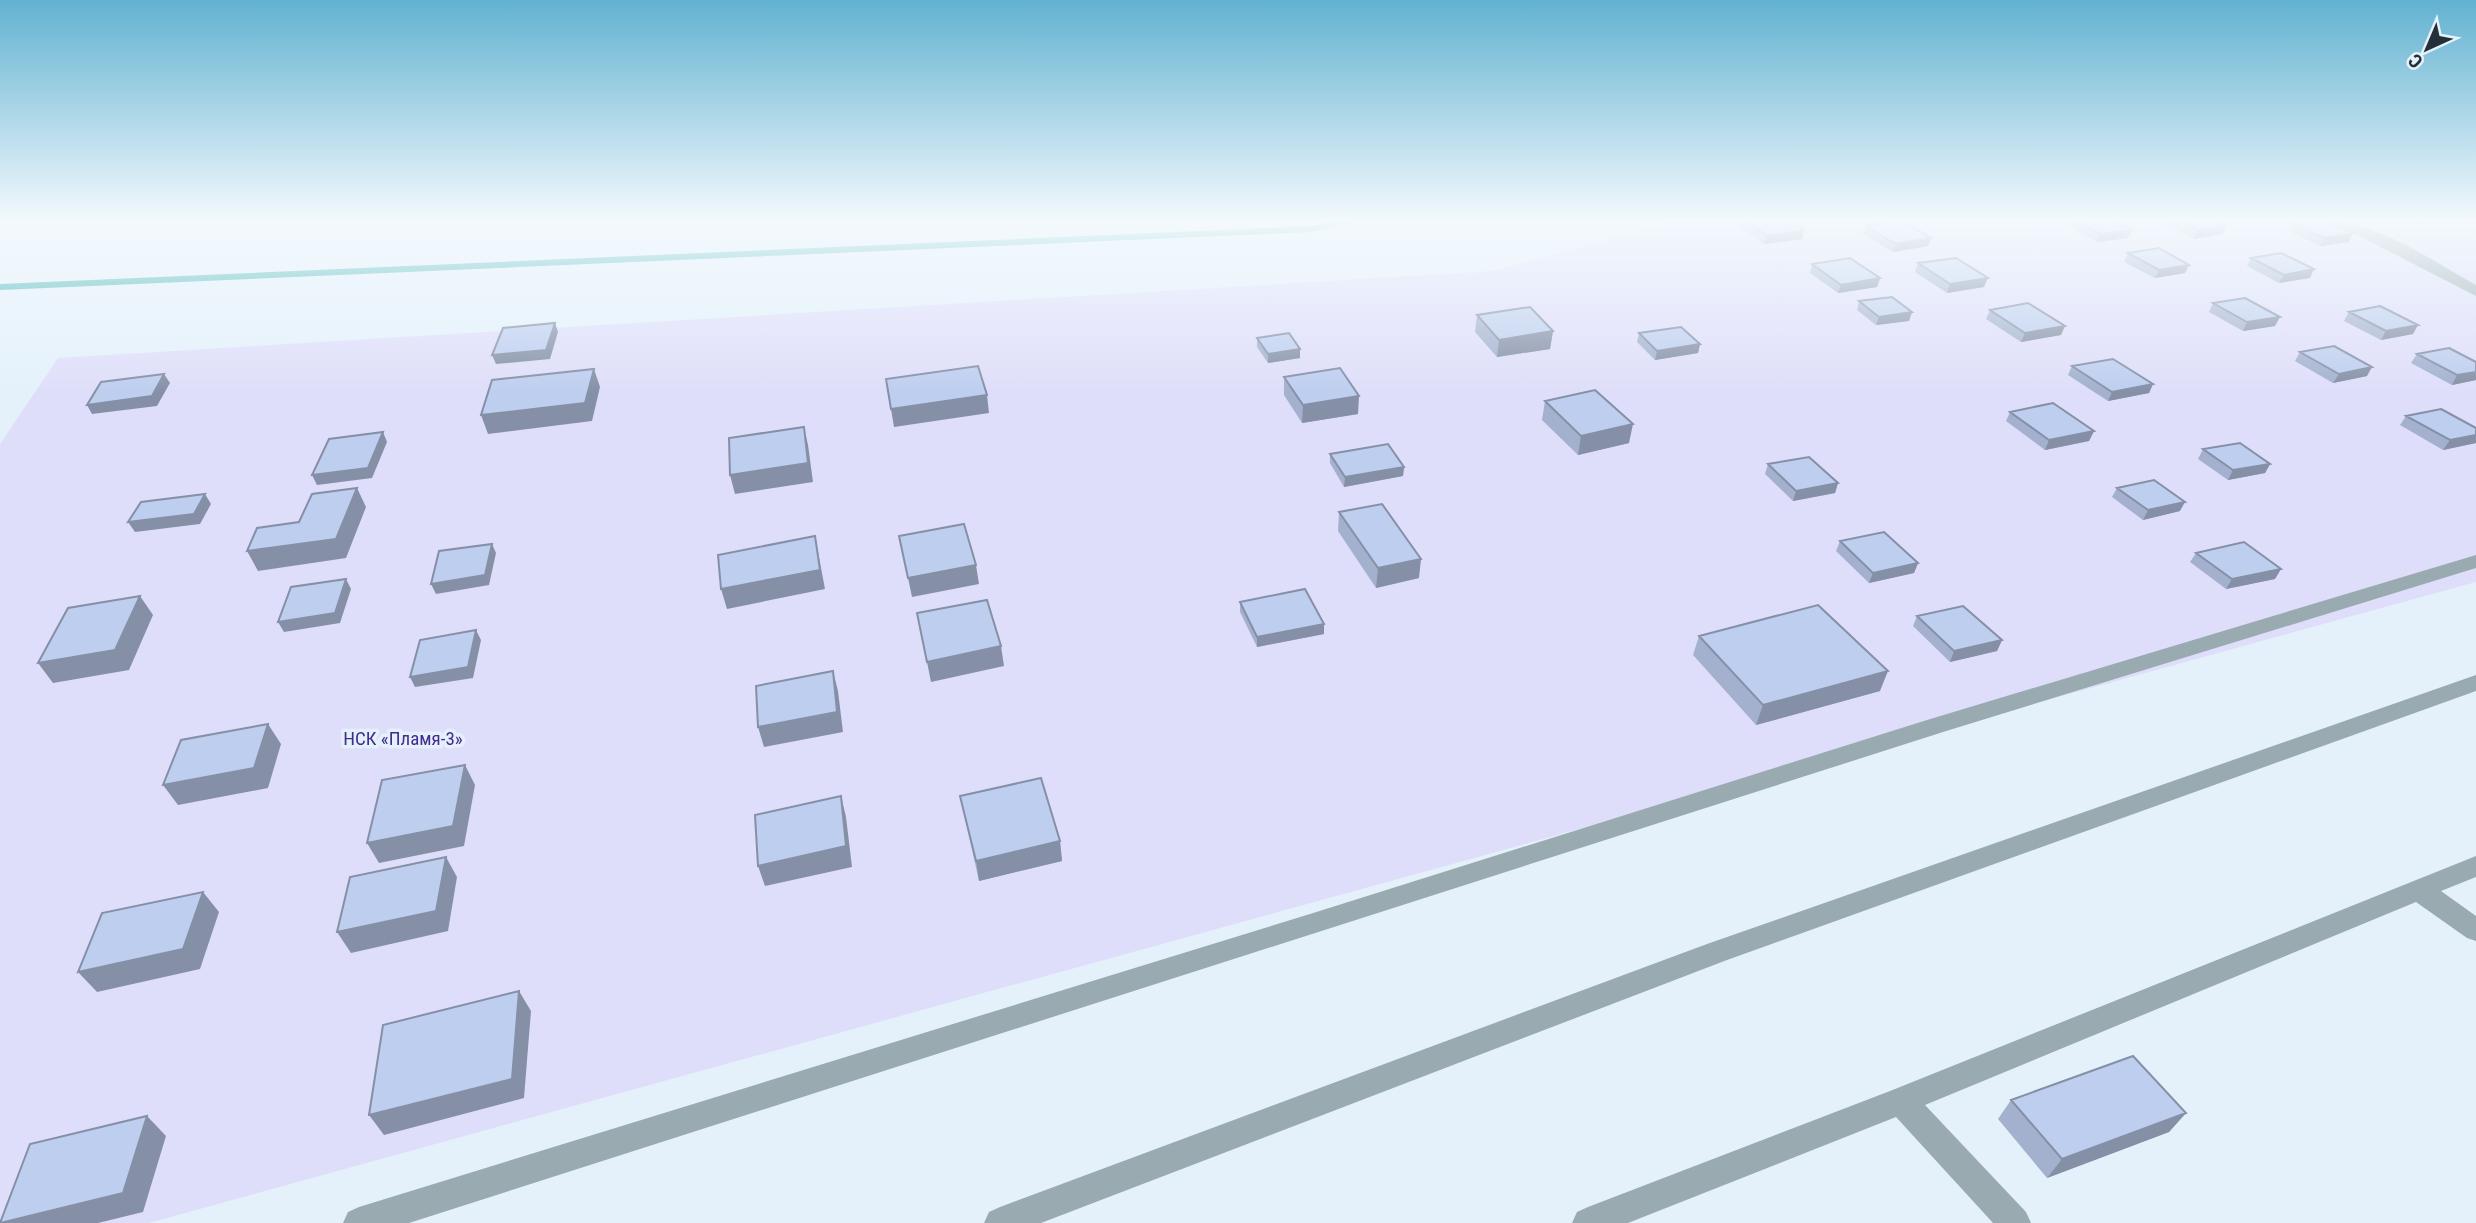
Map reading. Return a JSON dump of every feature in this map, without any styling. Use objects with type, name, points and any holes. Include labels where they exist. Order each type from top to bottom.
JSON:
[{"type":"street","points":[[2452,278],[2476,291]]},
{"type":"street","points":[[359,1223],[1935,726],[2476,561]]},
{"type":"street","points":[[1000,1223],[1717,952],[2476,683]]},
{"type":"street","points":[[1588,1223],[1901,1101],[2476,866]]},
{"type":"street","points":[[2418,890],[2476,930]]},
{"type":"street","points":[[1901,1101],[2015,1223]]},
{"type":"green space","name":"НСК «Пламя-3»","points":[[1376,278],[2476,278],[2476,582],[149,1223],[0,1223],[0,444],[58,358]]},
{"type":"building","points":[[1831,278],[1880,278],[1841,285]]},
{"type":"building","points":[[1941,278],[1988,278],[1950,284]]},
{"type":"building","points":[[1892,297],[1912,312],[1879,317],[1859,301]]},
{"type":"building","points":[[2245,298],[2280,317],[2247,322],[2213,303]]},
{"type":"building","points":[[2028,303],[2065,326],[2025,333],[1990,310]]},
{"type":"building","points":[[2380,306],[2418,325],[2386,331],[2349,312]]},
{"type":"building","points":[[1530,307],[1553,331],[1499,340],[1477,315]]},
{"type":"building","points":[[555,323],[546,350],[492,355],[503,328]]},
{"type":"building","points":[[1681,327],[1700,344],[1657,351],[1639,333]]},
{"type":"building","points":[[1289,333],[1300,349],[1268,354],[1257,338]]},
{"type":"building","points":[[2334,346],[2372,367],[2339,374],[2300,352]]},
{"type":"building","points":[[2449,348],[2476,362],[2476,372],[2457,375],[2417,354]]},
{"type":"building","points":[[2113,359],[2153,384],[2112,392],[2072,366]]},
{"type":"building","points":[[978,366],[987,395],[891,409],[886,379]]},
{"type":"building","points":[[1340,368],[1359,396],[1303,405],[1284,377]]},
{"type":"building","points":[[594,369],[585,403],[481,415],[492,380]]},
{"type":"building","points":[[164,374],[152,396],[87,405],[101,382]]},
{"type":"building","points":[[1595,390],[1633,424],[1581,436],[1545,401]]},
{"type":"building","points":[[2053,403],[2094,431],[2049,440],[2010,412]]},
{"type":"building","points":[[2441,409],[2476,428],[2476,435],[2450,440],[2406,416]]},
{"type":"building","points":[[804,427],[808,463],[730,475],[729,438]]},
{"type":"building","points":[[383,432],[368,468],[312,475],[329,439]]},
{"type":"building","points":[[2240,443],[2270,464],[2233,470],[2203,449]]},
{"type":"building","points":[[1388,444],[1404,467],[1345,477],[1330,454]]},
{"type":"building","points":[[1809,457],[1838,483],[1796,491],[1768,464]]},
{"type":"building","points":[[2154,480],[2185,502],[2148,510],[2117,488]]},
{"type":"building","points":[[357,488],[336,539],[247,551],[257,528],[299,522],[312,494]]},
{"type":"building","points":[[205,494],[194,514],[128,522],[141,502]]},
{"type":"building","points":[[1382,504],[1421,559],[1378,568],[1339,512]]},
{"type":"building","points":[[964,524],[976,565],[908,578],[899,536]]},
{"type":"building","points":[[1884,532],[1918,563],[1873,573],[1840,541]]},
{"type":"building","points":[[815,536],[820,570],[721,589],[718,555]]},
{"type":"building","points":[[2244,542],[2281,569],[2232,579],[2196,553]]},
{"type":"building","points":[[492,544],[485,575],[431,584],[439,551]]},
{"type":"building","points":[[346,579],[335,613],[278,622],[291,587]]},
{"type":"building","points":[[1305,589],[1324,624],[1257,637],[1240,602]]},
{"type":"building","points":[[140,596],[115,650],[38,663],[68,608]]},
{"type":"building","points":[[987,600],[1001,646],[927,662],[917,613]]},
{"type":"building","points":[[1818,605],[1888,671],[1763,705],[1699,636]]},
{"type":"building","points":[[1963,606],[2002,640],[1954,651],[1917,616]]},
{"type":"building","points":[[476,630],[468,667],[410,677],[420,640]]},
{"type":"building","points":[[833,671],[837,712],[758,727],[756,686]]},
{"type":"building","points":[[268,724],[254,768],[163,785],[181,740]]},
{"type":"building","points":[[465,765],[453,826],[367,843],[382,780]]},
{"type":"building","points":[[1041,778],[1060,841],[976,861],[960,796]]},
{"type":"building","points":[[841,796],[846,846],[758,866],[755,815]]},
{"type":"building","points":[[446,857],[436,911],[337,932],[350,877]]},
{"type":"building","points":[[203,892],[183,949],[78,972],[102,913]]},
{"type":"building","points":[[519,991],[512,1079],[369,1115],[383,1025]]},
{"type":"building","points":[[2133,1056],[2186,1113],[2062,1159],[2011,1100]]},
{"type":"building","points":[[147,1116],[123,1193],[0,1223],[30,1144]]},
{"type":"waterway","points":[[0,287],[202,278]]}]
